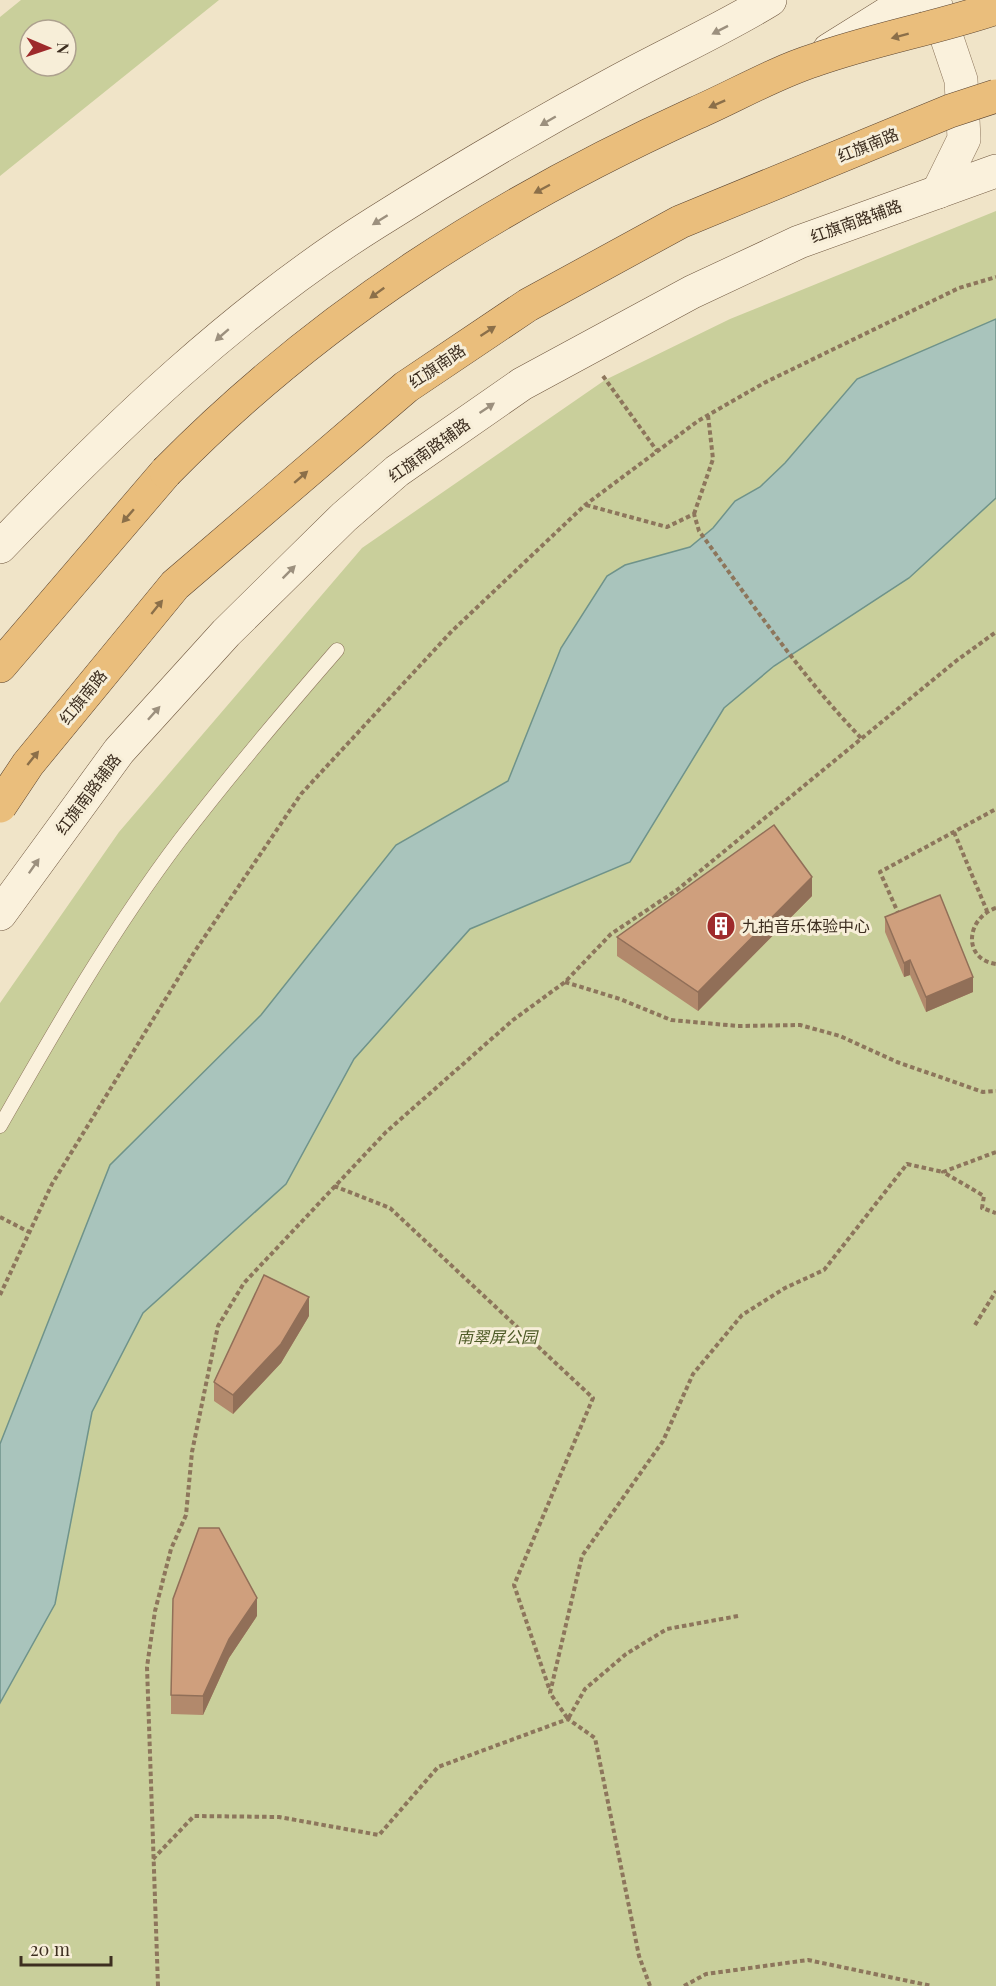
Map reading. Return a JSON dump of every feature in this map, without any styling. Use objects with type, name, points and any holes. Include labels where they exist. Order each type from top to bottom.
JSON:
[{"type":"highway","points":[[0,666],[166,472],[216,422],[325,331],[384,287],[510,206],[663,128],[813,60],[996,8]]},
{"type":"highway","name":"红旗南路","points":[[0,806],[28,764],[175,585],[406,387],[528,305],[680,222],[950,111],[996,96]]},
{"type":"main road","points":[[0,547],[83,460],[158,391],[238,321],[311,267],[374,224],[501,148],[618,81],[730,25],[770,0]]},
{"type":"main road","points":[[813,60],[909,0]]},
{"type":"main road","points":[[934,0],[961,80],[964,139],[938,192]]},
{"type":"main road","points":[[990,0],[996,18]]},
{"type":"main road","name":"红旗南路辅路","points":[[0,914],[119,751],[226,633],[344,517],[397,471],[522,384],[588,346],[692,292],[799,242],[996,171]]},
{"type":"lane","points":[[0,1126],[83,983],[179,842],[272,724],[337,650]]},
{"type":"path","points":[[0,1295],[52,1184],[195,951],[301,794],[452,631],[585,505],[708,415],[764,383],[959,288],[996,277]]},
{"type":"path","points":[[588,346],[605,381],[657,451]]},
{"type":"path","points":[[708,415],[713,459],[694,514],[699,531],[798,667],[830,706],[863,740]]},
{"type":"path","points":[[585,505],[667,527],[694,514]]},
{"type":"path","points":[[158,1986],[147,1667],[155,1611],[171,1549],[186,1515],[192,1452],[205,1376],[218,1326],[244,1283],[394,1125],[513,1020],[565,982],[611,933],[677,890],[863,740],[956,661],[996,632]]},
{"type":"path","points":[[902,923],[880,872],[996,809]]},
{"type":"path","points":[[954,832],[987,911]]},
{"type":"path","points":[[996,908],[987,911],[974,925],[972,943],[982,959],[996,964]]},
{"type":"path","points":[[565,982],[620,999],[671,1020],[738,1026],[800,1025],[840,1036],[897,1062],[983,1092],[996,1091]]},
{"type":"path","points":[[943,1172],[996,1152]]},
{"type":"path","points":[[550,1693],[582,1556],[663,1441],[693,1374],[742,1315],[785,1288],[824,1270],[907,1164],[943,1172],[984,1196],[982,1208],[996,1213]]},
{"type":"path","points":[[334,1186],[390,1208],[593,1398],[514,1585],[550,1693],[568,1719],[595,1738],[639,1956],[650,1986]]},
{"type":"path","points":[[0,1217],[29,1232]]},
{"type":"path","points":[[975,1325],[996,1291]]},
{"type":"path","points":[[153,1859],[194,1816],[279,1817],[379,1836],[438,1767],[568,1719],[585,1689],[626,1654],[666,1629],[738,1616]]},
{"type":"path","points":[[684,1986],[706,1974],[808,1960],[932,1986]]},
{"type":"green space","points":[[21,0],[219,0],[0,176],[0,17]]},
{"type":"green space","name":"南翠屏公园","points":[[996,211],[996,1986],[0,1986],[0,1003],[119,832],[362,548],[605,380],[730,319]]},
{"type":"water","points":[[996,319],[996,498],[909,578],[774,666],[724,708],[630,862],[470,929],[354,1059],[286,1184],[143,1313],[92,1412],[55,1604],[0,1703],[0,1444],[110,1165],[261,1015],[396,845],[508,781],[561,648],[607,576],[625,565],[690,547],[713,528],[735,501],[760,487],[785,463],[857,379]]},
{"type":"building","name":"九拍音乐体验中心","points":[[774,825],[812,877],[698,992],[617,937]]},
{"type":"building","points":[[940,895],[973,977],[926,997],[910,960],[904,963],[885,917]]},
{"type":"building","points":[[264,1275],[309,1297],[281,1344],[233,1395],[214,1382]]},
{"type":"building","points":[[199,1528],[219,1528],[257,1598],[229,1639],[203,1696],[171,1695],[173,1599]]},
{"type":"place","name":"九拍音乐体验中心","points":[[721,926]]}]
